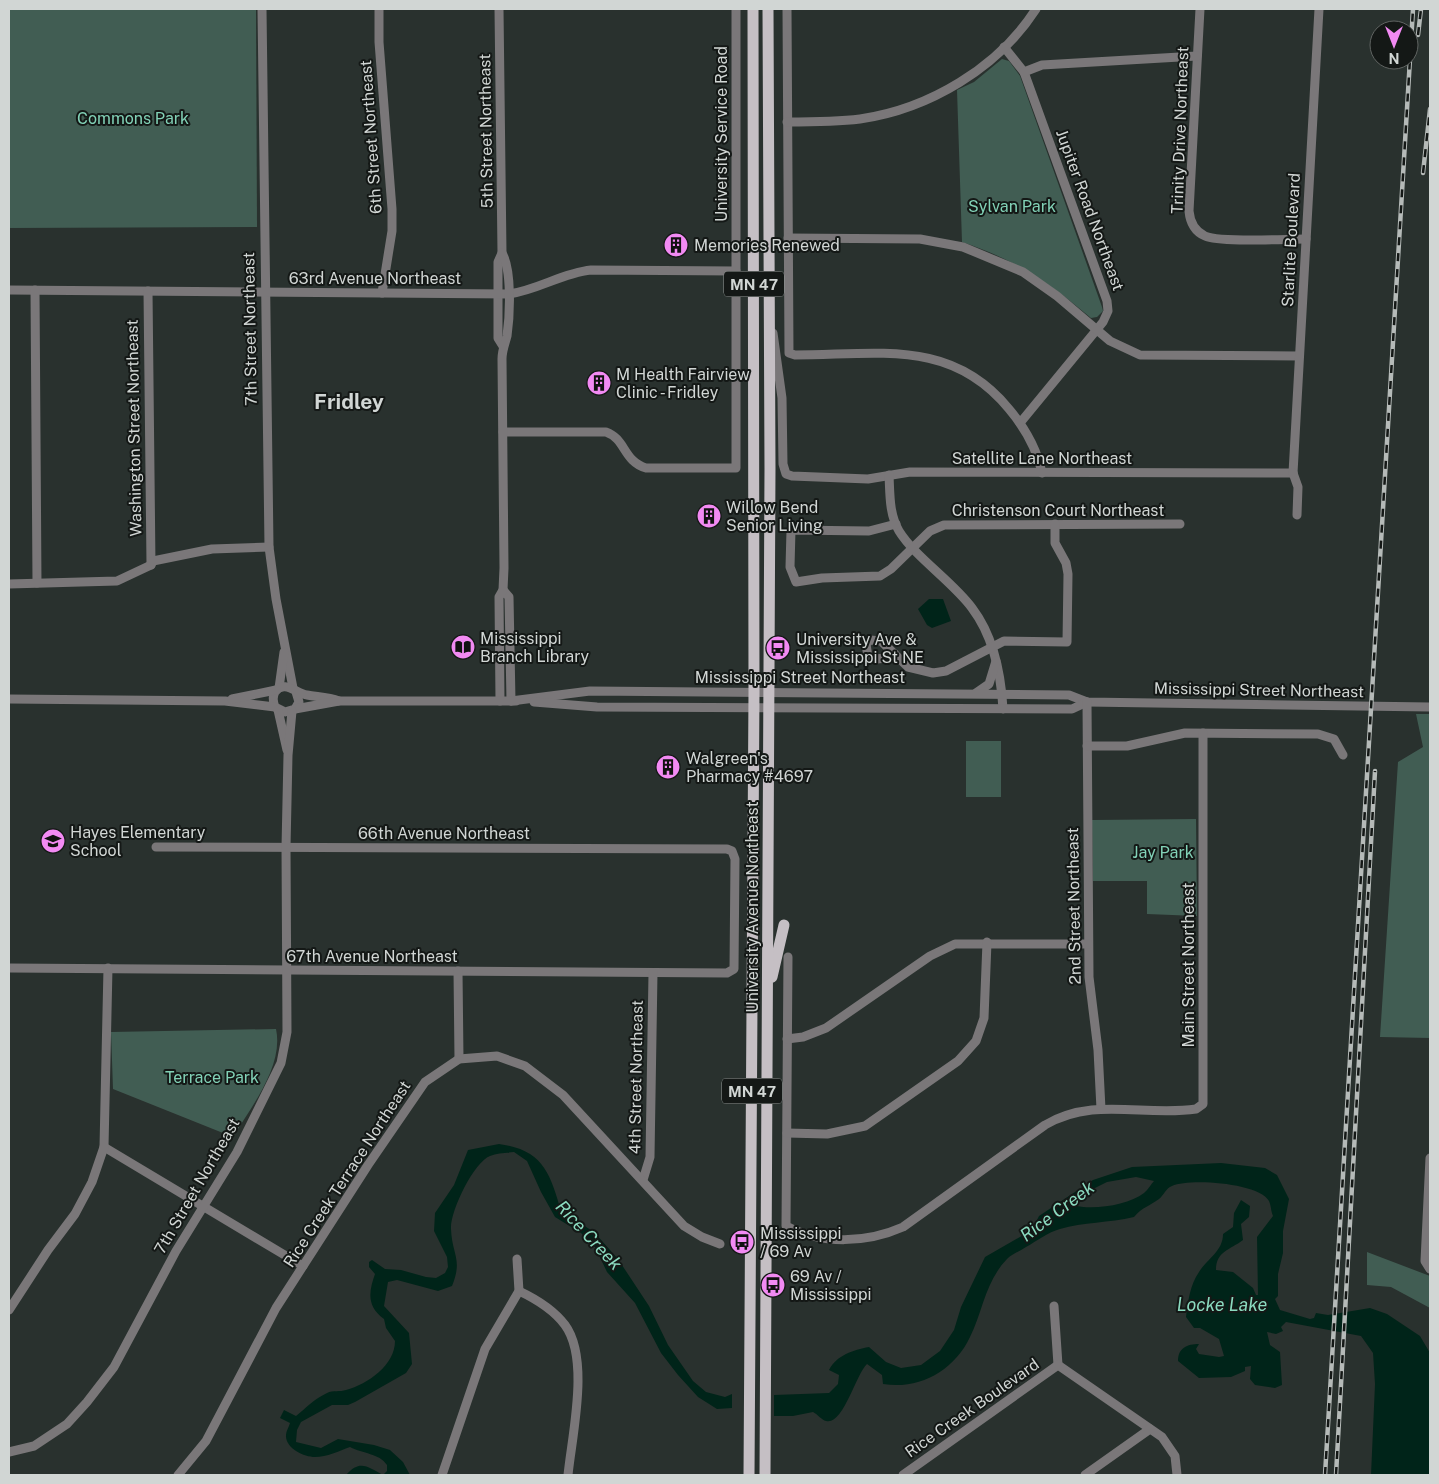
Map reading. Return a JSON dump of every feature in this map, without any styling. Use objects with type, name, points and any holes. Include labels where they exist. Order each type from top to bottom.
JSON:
[{"type":"main road","name":"University Avenue Northeast","points":[[749,1475],[754,708],[752,9]]},
{"type":"main road","name":"University Avenue Northeast","points":[[765,1475],[770,708],[768,9]]},
{"type":"main road","points":[[768,995],[784,925]]},
{"type":"street","name":"7th Street Northeast","points":[[262,9],[264,293],[269,548],[294,690]]},
{"type":"street","name":"6th Street Northeast","points":[[379,9],[379,42],[392,209],[392,231],[382,293]]},
{"type":"street","name":"5th Street Northeast","points":[[500,9],[502,253],[498,262],[498,338],[502,346],[503,432],[503,590],[499,597],[500,701]]},
{"type":"street","name":"University Service Road","points":[[503,432],[606,432],[620,441],[633,462],[646,468],[736,468],[736,9]]},
{"type":"street","points":[[787,9],[789,353],[795,355],[906,355],[940,360],[957,366],[986,384],[1020,422],[1038,455],[1042,473]]},
{"type":"street","points":[[787,122],[861,119],[905,108],[965,79],[1004,47],[1036,9]]},
{"type":"street","name":"Trinity Drive Northeast","points":[[1200,9],[1190,211],[1193,226],[1199,232],[1217,239],[1306,239]]},
{"type":"street","name":"Starlite Boulevard","points":[[1297,515],[1298,487],[1292,473],[1319,9]]},
{"type":"street","name":"Jupiter Road Northeast","points":[[1004,47],[1024,72],[1107,302],[1108,311],[1096,330],[1020,422]]},
{"type":"street","points":[[1024,72],[1042,65],[1197,56]]},
{"type":"street","points":[[788,238],[920,239],[962,247],[1023,272],[1057,296],[1096,330],[1122,348],[1140,355],[1298,356]]},
{"type":"street","name":"5th Street Northeast","points":[[502,253],[507,262],[509,294],[507,337],[502,346]]},
{"type":"street","name":"63rd Avenue Northeast","points":[[9,290],[509,294],[529,290],[568,274],[591,270],[736,271]]},
{"type":"street","points":[[36,290],[38,583]]},
{"type":"street","name":"Washington Street Northeast","points":[[148,291],[151,565]]},
{"type":"street","name":"Satellite Lane Northeast","points":[[769,314],[782,398],[784,469],[786,474],[792,476],[868,478],[910,472],[1292,473]]},
{"type":"street","points":[[889,475],[892,511],[896,524],[913,547],[973,609],[992,646],[996,659],[1003,709]]},
{"type":"street","name":"Christenson Court Northeast","points":[[896,524],[869,531],[791,530],[790,567],[796,582],[822,578],[880,576],[930,531],[944,525],[1180,524]]},
{"type":"street","points":[[895,654],[908,667],[917,671],[940,673],[1004,641],[1067,642],[1068,574],[1066,563],[1055,543],[1055,524]]},
{"type":"street","points":[[9,584],[117,581],[151,565],[153,561],[212,549],[269,548]]},
{"type":"street","name":"5th Street Northeast","points":[[503,590],[509,597],[511,701]]},
{"type":"street","name":"7th Street Northeast","points":[[278,689],[285,647]]},
{"type":"street","points":[[974,694],[989,684],[996,659]]},
{"type":"street","points":[[9,699],[225,701],[277,709],[285,712],[294,710],[299,702],[294,690],[286,686],[225,701]]},
{"type":"street","points":[[277,709],[273,701],[278,689]]},
{"type":"street","name":"Mississippi Street Northeast","points":[[294,690],[339,701]]},
{"type":"street","name":"Mississippi Street Northeast","points":[[511,701],[590,691],[770,692],[1069,695],[1087,702],[1430,707]]},
{"type":"street","name":"Mississippi Street Northeast","points":[[294,710],[339,701],[511,701],[597,707],[1003,709],[1072,709],[1087,702]]},
{"type":"street","name":"2nd Street Northeast","points":[[1087,702],[1088,944],[1090,985],[1098,1050],[1101,1109]]},
{"type":"street","name":"7th Street Northeast","points":[[277,709],[288,755]]},
{"type":"street","name":"7th Street Northeast","points":[[9,1452],[34,1446],[67,1424],[87,1402],[114,1366],[176,1251],[238,1152],[281,1063],[287,1032],[286,848],[288,755],[294,710]]},
{"type":"street","name":"Main Street Northeast","points":[[1101,1109],[1192,1110],[1200,1107],[1203,1099],[1203,733]]},
{"type":"street","points":[[1087,746],[1126,746],[1174,734],[1318,734],[1334,739],[1343,755]]},
{"type":"street","name":"66th Avenue Northeast","points":[[156,847],[727,849],[732,851],[735,859],[734,969]]},
{"type":"street","points":[[787,1039],[803,1037],[826,1028],[943,949],[956,944],[986,942],[1088,944]]},
{"type":"street","points":[[787,1133],[827,1134],[865,1126],[958,1061],[976,1041],[984,1018],[986,942]]},
{"type":"street","points":[[788,957],[786,1226],[796,1231],[836,1239],[865,1240],[892,1232],[903,1227],[1057,1118],[1078,1111],[1101,1109]]},
{"type":"street","name":"67th Avenue Northeast","points":[[9,968],[653,973],[727,973],[734,969]]},
{"type":"street","points":[[9,1310],[48,1250],[75,1214],[92,1182],[104,1147],[108,968]]},
{"type":"street","points":[[458,971],[459,1059]]},
{"type":"street","name":"4th Street Northeast","points":[[643,1180],[650,1157],[653,973]]},
{"type":"street","name":"Rice Creek Terrace Northeast","points":[[178,1475],[206,1441],[276,1308],[368,1165],[425,1082],[459,1059],[497,1056],[525,1066],[545,1079],[563,1095],[684,1226],[702,1237],[720,1244]]},
{"type":"street","points":[[104,1147],[303,1266]]},
{"type":"street","points":[[1428,1265],[1430,1158]]},
{"type":"street","points":[[442,1475],[485,1349],[519,1291],[517,1259]]},
{"type":"street","points":[[519,1291],[542,1302],[565,1325],[576,1347],[578,1387],[568,1475]]},
{"type":"street","name":"Rice Creek Boulevard","points":[[1054,1306],[1058,1365]]},
{"type":"street","name":"Rice Creek Boulevard","points":[[1058,1365],[1162,1437],[1175,1456],[1178,1475]]},
{"type":"street","name":"Rice Creek Boulevard","points":[[903,1475],[1058,1365]]},
{"type":"street","points":[[1085,1475],[1150,1429]]},
{"type":"green space","name":"Commons Park","points":[[9,9],[256,9],[257,227],[9,228]]},
{"type":"green space","name":"Sylvan Park","points":[[1002,59],[1009,61],[1020,76],[1102,307],[1103,311],[1097,317],[1091,318],[1046,283],[1015,264],[962,242],[957,90],[974,82]]},
{"type":"green space","points":[[1416,714],[1430,714],[1430,1038],[1380,1037],[1398,762],[1423,747]]},
{"type":"green space","points":[[966,741],[1001,741],[1001,797],[966,797]]},
{"type":"green space","name":"Jay Park","points":[[1196,819],[1197,916],[1147,914],[1147,881],[1093,881],[1092,820]]},
{"type":"green space","name":"Terrace Park","points":[[276,1029],[277,1043],[271,1072],[257,1099],[233,1137],[113,1089],[111,1032]]},
{"type":"green space","points":[[1367,1252],[1430,1276],[1430,1308],[1391,1287],[1367,1285]]},
{"type":"water","points":[[929,599],[943,599],[951,621],[932,628],[927,625],[918,609]]},
{"type":"water","name":"Rice Creek","points":[[499,1144],[514,1147],[535,1158],[553,1185],[561,1211],[594,1232],[618,1259],[649,1306],[668,1345],[693,1381],[706,1392],[725,1397],[732,1394],[732,1408],[717,1409],[698,1397],[661,1353],[635,1303],[607,1272],[595,1247],[581,1233],[555,1217],[527,1161],[514,1152],[496,1154],[484,1160],[477,1167],[464,1188],[454,1211],[451,1229],[457,1269],[452,1286],[438,1291],[397,1280],[388,1282],[384,1306],[409,1333],[412,1364],[406,1373],[355,1402],[348,1405],[332,1405],[301,1422],[297,1430],[296,1442],[321,1448],[338,1439],[374,1445],[390,1450],[403,1462],[410,1475],[383,1475],[387,1471],[387,1465],[384,1461],[350,1447],[319,1457],[311,1457],[296,1451],[287,1440],[286,1434],[290,1423],[280,1418],[284,1410],[296,1416],[327,1393],[346,1390],[363,1383],[379,1372],[390,1358],[394,1350],[395,1341],[386,1328],[384,1319],[374,1309],[370,1298],[375,1274],[369,1267],[369,1262],[372,1260],[385,1269],[401,1270],[426,1277],[436,1278],[445,1273],[448,1267],[447,1257],[434,1231],[435,1213],[454,1185],[468,1150]]},
{"type":"water","name":"Locke Lake","points":[[1221,1163],[1265,1168],[1277,1175],[1289,1199],[1283,1231],[1283,1253],[1278,1274],[1278,1296],[1275,1299],[1280,1310],[1310,1319],[1314,1318],[1316,1313],[1328,1315],[1370,1308],[1387,1314],[1420,1336],[1430,1353],[1430,1475],[1371,1475],[1375,1384],[1373,1353],[1361,1336],[1286,1322],[1281,1327],[1283,1331],[1276,1334],[1267,1332],[1270,1345],[1280,1352],[1282,1385],[1275,1388],[1255,1385],[1250,1379],[1251,1366],[1245,1367],[1245,1371],[1231,1377],[1199,1378],[1178,1361],[1181,1350],[1195,1344],[1199,1344],[1196,1349],[1199,1354],[1224,1356],[1219,1339],[1200,1328],[1194,1328],[1186,1317],[1193,1282],[1218,1250],[1223,1234],[1233,1227],[1234,1213],[1241,1200],[1250,1206],[1249,1217],[1241,1224],[1243,1240],[1221,1255],[1218,1259],[1216,1270],[1233,1272],[1253,1288],[1256,1295],[1258,1295],[1257,1237],[1273,1216],[1270,1203],[1263,1195],[1239,1186],[1208,1182],[1193,1182],[1172,1186],[1159,1199],[1134,1217],[1056,1230],[1011,1256],[994,1277],[970,1337],[963,1349],[955,1360],[934,1376],[910,1384],[883,1384],[882,1375],[867,1364],[844,1408],[832,1420],[826,1421],[813,1412],[793,1416],[774,1416],[774,1395],[829,1393],[838,1384],[839,1375],[829,1370],[836,1360],[851,1352],[869,1347],[886,1362],[901,1368],[921,1365],[940,1351],[954,1330],[961,1307],[985,1257],[1032,1230],[1039,1216],[1093,1180],[1132,1167]],"holes":[[[1136,1177],[1154,1181],[1144,1193],[1120,1204],[1100,1207],[1073,1205],[1073,1199],[1107,1182]]]},
{"type":"water","points":[[364,1466],[383,1475],[346,1475],[356,1467]]},
{"type":"railway","points":[[1325,1475],[1413,9]]},
{"type":"railway","points":[[1419,26],[1421,9]]},
{"type":"railway","points":[[1423,173],[1430,109]]},
{"type":"railway","points":[[1336,1475],[1375,771]]},
{"type":"place","name":"Memories Renewed","points":[[676,245]]},
{"type":"place","name":"M Health Fairview Clinic - Fridley","points":[[599,383]]},
{"type":"place","name":"Willow Bend Senior Living","points":[[709,516]]},
{"type":"place","name":"Mississippi Branch Library","points":[[463,647]]},
{"type":"place","name":"University Ave & Mississippi St NE","points":[[778,648]]},
{"type":"place","name":"Walgreen's Pharmacy #4697","points":[[668,767]]},
{"type":"place","name":"Hayes Elementary School","points":[[53,841]]},
{"type":"place","name":"Mississippi / 69 Av","points":[[742,1242]]},
{"type":"place","name":"69 Av / Mississippi","points":[[773,1285]]},
{"type":"district","name":"Fridley","points":[[349,401]]}]
